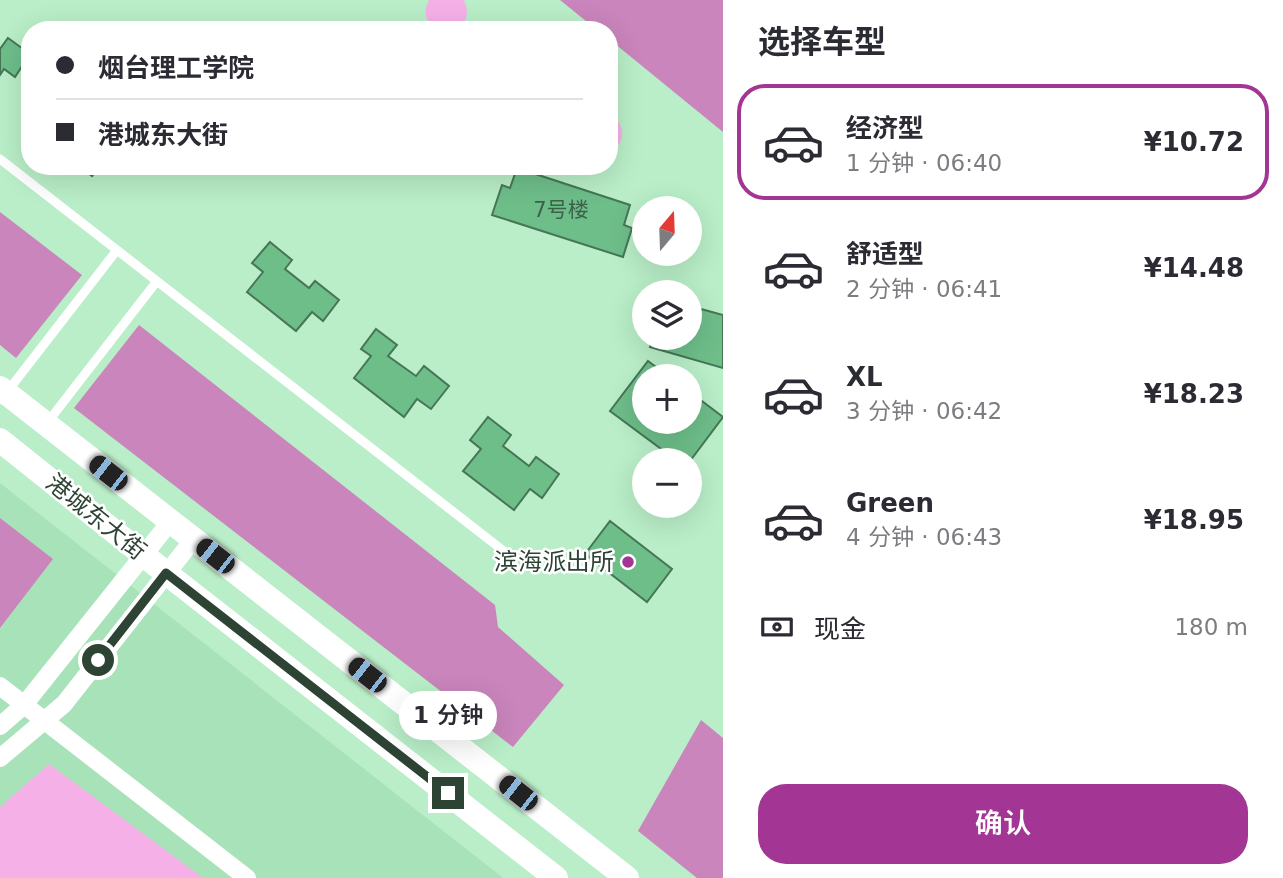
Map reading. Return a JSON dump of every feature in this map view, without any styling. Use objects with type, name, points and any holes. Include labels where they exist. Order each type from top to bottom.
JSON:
[{"type":"main road","name":"港城东大街","points":[[3,390],[627,878]]},
{"type":"main road","name":"港城东大街","points":[[0,440],[556,878]]},
{"type":"street","points":[[0,726],[24,705],[170,522]]},
{"type":"street","points":[[0,758],[64,704],[193,540]]},
{"type":"street","points":[[0,686],[247,878]]},
{"type":"lane","points":[[0,159],[505,552]]},
{"type":"lane","points":[[3,390],[117,250]]},
{"type":"lane","points":[[46,425],[157,281]]},
{"type":"shaded area","points":[[429,0],[464,0],[467,12],[464,21],[429,21],[426,8]]},
{"type":"shaded area","points":[[560,0],[723,0],[723,132],[618,46],[618,21],[586,21]]},
{"type":"shaded area","points":[[618,121],[622,133],[618,145]]},
{"type":"shaded area","points":[[0,212],[82,275],[16,358],[0,345]]},
{"type":"shaded area","points":[[139,325],[495,605],[498,627],[564,685],[513,747],[74,408]]},
{"type":"shaded area","points":[[0,483],[503,878],[0,878]]},
{"type":"shaded area","points":[[0,518],[53,559],[0,628]]},
{"type":"shaded area","points":[[701,720],[723,738],[723,878],[697,878],[638,831]]},
{"type":"shaded area","points":[[49,764],[203,878],[0,878],[0,807]]},
{"type":"building","points":[[8,38],[21,47],[21,68],[15,77],[4,69],[0,75],[0,49]]},
{"type":"building","points":[[515,175],[538,175],[630,205],[624,225],[632,228],[623,257],[492,215],[502,185],[510,188]]},
{"type":"building","points":[[270,242],[292,260],[285,269],[309,288],[315,281],[339,300],[323,321],[312,312],[296,331],[247,292],[263,272],[252,263]]},
{"type":"building","points":[[702,309],[723,315],[723,368],[660,350],[702,350]]},
{"type":"building","points":[[376,329],[397,345],[388,356],[416,376],[424,366],[449,386],[431,409],[417,399],[404,417],[354,378],[371,356],[361,349]]},
{"type":"building","points":[[632,382],[632,427],[610,411]]},
{"type":"building","points":[[702,401],[723,417],[700,448],[660,448],[641,434],[702,434]]},
{"type":"building","points":[[488,417],[511,435],[503,446],[529,466],[536,457],[559,474],[542,498],[530,489],[514,510],[463,471],[481,449],[470,440]]},
{"type":"building","name":"滨海派出所","points":[[610,521],[672,569],[647,602],[585,554]]},
{"type":"place","name":"滨海派出所","points":[[628,562]]},
{"type":"route","points":[[98,660],[166,573],[448,793]]}]
